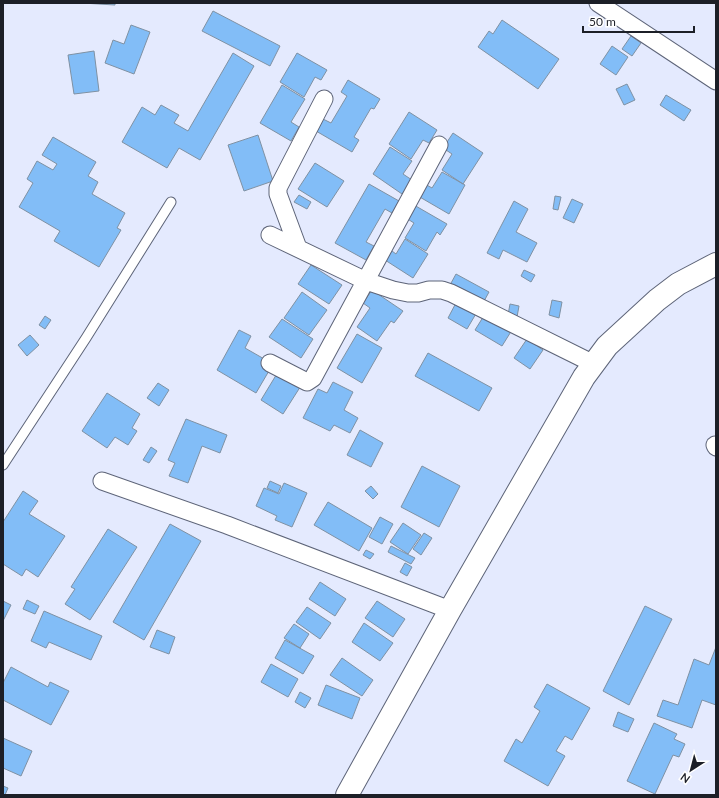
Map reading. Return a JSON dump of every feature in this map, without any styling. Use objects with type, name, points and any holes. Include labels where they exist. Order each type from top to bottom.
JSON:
[{"type":"street","points":[[598,3],[716,81]]},
{"type":"street","points":[[298,248],[278,194],[278,188],[324,98]]},
{"type":"street","points":[[270,362],[307,382],[311,380],[366,282],[439,145]]},
{"type":"street","points":[[270,234],[366,282],[408,293],[418,293],[429,290],[442,290],[451,293],[594,364]]},
{"type":"street","points":[[347,795],[566,406],[594,364],[607,346],[647,309],[678,284],[711,265]]},
{"type":"street","points":[[102,481],[227,525],[450,610]]},
{"type":"lane","points":[[3,465],[171,202]]},
{"type":"building","points":[[82,3],[115,3],[115,5]]},
{"type":"building","points":[[213,11],[280,46],[270,66],[202,31]]},
{"type":"building","points":[[502,20],[559,59],[538,89],[478,47],[489,31],[493,34]]},
{"type":"building","points":[[131,25],[150,32],[134,74],[105,63],[113,40],[124,44]]},
{"type":"building","points":[[631,36],[641,43],[632,56],[622,49]]},
{"type":"building","points":[[612,46],[628,57],[616,75],[600,64]]},
{"type":"building","points":[[94,51],[99,91],[74,94],[68,55]]},
{"type":"building","points":[[233,53],[254,66],[200,160],[179,148],[167,168],[122,142],[142,107],[155,115],[161,105],[179,115],[174,123],[188,131]]},
{"type":"building","points":[[297,53],[327,70],[321,80],[315,77],[304,97],[280,82]]},
{"type":"building","points":[[348,80],[380,99],[374,109],[371,108],[354,137],[359,140],[352,152],[316,131],[323,119],[331,123],[347,96],[341,92]]},
{"type":"building","points":[[627,84],[635,100],[624,105],[616,89]]},
{"type":"building","points":[[282,85],[305,99],[291,122],[299,127],[291,141],[260,123]]},
{"type":"building","points":[[666,95],[691,110],[684,121],[660,105]]},
{"type":"building","points":[[409,112],[437,130],[429,143],[423,140],[411,159],[389,144]]},
{"type":"building","points":[[453,133],[483,153],[463,184],[442,170],[452,154],[443,148]]},
{"type":"building","points":[[258,135],[273,181],[244,191],[228,145]]},
{"type":"building","points":[[53,137],[96,162],[88,176],[98,182],[92,194],[125,213],[117,228],[121,230],[99,267],[54,241],[60,231],[19,207],[33,183],[27,179],[37,161],[53,170],[57,164],[42,155]]},
{"type":"building","points":[[390,147],[412,161],[403,174],[412,180],[402,194],[373,174]]},
{"type":"building","points":[[315,163],[344,181],[327,207],[298,189]]},
{"type":"building","points":[[442,172],[465,185],[449,214],[418,196],[425,184],[432,188]]},
{"type":"building","points":[[369,184],[399,201],[392,213],[385,209],[366,242],[374,246],[366,260],[335,243]]},
{"type":"building","points":[[299,195],[311,202],[307,209],[294,202]]},
{"type":"building","points":[[555,196],[561,197],[558,210],[553,209]]},
{"type":"building","points":[[572,199],[583,204],[574,223],[563,218]]},
{"type":"building","points":[[514,201],[528,209],[516,232],[537,243],[527,262],[503,250],[499,259],[487,253]]},
{"type":"building","points":[[414,205],[447,224],[440,235],[437,232],[426,251],[405,238],[414,223],[406,218]]},
{"type":"building","points":[[405,239],[428,254],[413,278],[385,260],[392,251],[396,254]]},
{"type":"building","points":[[311,265],[342,285],[329,304],[298,284]]},
{"type":"building","points":[[524,270],[535,275],[531,282],[521,276]]},
{"type":"building","points":[[456,274],[489,292],[483,303],[450,285]]},
{"type":"building","points":[[372,290],[403,311],[394,323],[391,321],[377,341],[357,327],[370,308],[363,303]]},
{"type":"building","points":[[302,292],[327,310],[309,335],[284,318]]},
{"type":"building","points":[[552,300],[562,302],[559,318],[549,315]]},
{"type":"building","points":[[457,301],[477,312],[467,329],[448,318]]},
{"type":"building","points":[[510,304],[519,306],[517,317],[508,315]]},
{"type":"building","points":[[485,314],[512,330],[502,346],[475,330]]},
{"type":"building","points":[[45,316],[51,320],[45,329],[39,325]]},
{"type":"building","points":[[282,319],[313,339],[301,358],[269,337]]},
{"type":"building","points":[[239,330],[251,336],[245,348],[273,364],[256,393],[217,370]]},
{"type":"building","points":[[357,334],[382,348],[362,383],[337,368]]},
{"type":"building","points":[[30,335],[39,345],[27,356],[18,345]]},
{"type":"building","points":[[527,339],[543,350],[530,369],[514,358]]},
{"type":"building","points":[[428,353],[492,388],[479,411],[415,376]]},
{"type":"building","points":[[281,367],[304,381],[283,414],[261,400]]},
{"type":"building","points":[[333,382],[353,392],[344,410],[358,418],[350,433],[334,425],[330,431],[303,418],[318,389],[327,393]]},
{"type":"building","points":[[158,383],[169,390],[159,406],[147,398]]},
{"type":"building","points":[[107,393],[140,414],[132,428],[137,431],[128,445],[115,437],[107,448],[82,431]]},
{"type":"building","points":[[186,419],[227,435],[220,453],[202,446],[188,483],[169,476],[175,463],[168,460]]},
{"type":"building","points":[[360,430],[383,443],[371,467],[347,455]]},
{"type":"building","points":[[151,447],[157,451],[149,463],[143,460]]},
{"type":"building","points":[[422,466],[460,486],[439,527],[401,507]]},
{"type":"building","points":[[270,481],[281,486],[278,493],[267,488]]},
{"type":"building","points":[[284,483],[307,493],[292,527],[275,520],[277,516],[256,506],[264,488],[279,494]]},
{"type":"building","points":[[371,486],[378,494],[373,499],[365,491]]},
{"type":"building","points":[[23,491],[38,501],[29,514],[65,536],[38,577],[26,569],[22,576],[3,564],[3,522]]},
{"type":"building","points":[[328,502],[372,528],[359,551],[314,525]]},
{"type":"building","points":[[380,517],[393,524],[382,544],[369,537]]},
{"type":"building","points":[[403,523],[421,535],[408,554],[390,542]]},
{"type":"building","points":[[170,524],[201,541],[144,640],[113,622]]},
{"type":"building","points":[[108,529],[137,547],[90,620],[65,604],[75,589],[71,587]]},
{"type":"building","points":[[424,533],[432,538],[421,555],[413,549]]},
{"type":"building","points":[[391,546],[415,558],[411,564],[388,552]]},
{"type":"building","points":[[366,550],[374,554],[370,559],[363,555]]},
{"type":"building","points":[[405,563],[412,567],[407,576],[400,572]]},
{"type":"building","points":[[320,582],[346,599],[335,616],[309,599]]},
{"type":"building","points":[[27,600],[39,606],[35,614],[23,609]]},
{"type":"building","points":[[3,601],[11,605],[3,621]]},
{"type":"building","points":[[377,601],[405,619],[393,637],[365,618]]},
{"type":"building","points":[[645,606],[672,619],[629,705],[603,691]]},
{"type":"building","points":[[307,607],[331,623],[320,639],[296,622]]},
{"type":"building","points":[[44,611],[102,636],[91,660],[49,642],[46,648],[31,641]]},
{"type":"building","points":[[364,623],[393,643],[380,661],[352,642]]},
{"type":"building","points":[[294,624],[309,634],[300,648],[284,638]]},
{"type":"building","points":[[157,630],[175,637],[169,654],[150,647]]},
{"type":"building","points":[[285,640],[314,656],[303,674],[275,658]]},
{"type":"building","points":[[716,647],[716,705],[702,700],[692,728],[657,716],[663,700],[678,705],[694,659],[709,665]]},
{"type":"building","points":[[342,658],[373,680],[362,696],[330,675]]},
{"type":"building","points":[[271,664],[298,679],[288,697],[261,682]]},
{"type":"building","points":[[11,667],[48,687],[50,682],[69,691],[51,725],[3,700],[3,683]]},
{"type":"building","points":[[547,684],[590,708],[572,740],[565,736],[556,751],[565,756],[548,786],[504,761],[516,739],[522,743],[540,711],[534,707]]},
{"type":"building","points":[[326,685],[360,698],[352,719],[318,705]]},
{"type":"building","points":[[300,692],[311,698],[305,708],[295,702]]},
{"type":"building","points":[[618,712],[634,719],[628,732],[613,726]]},
{"type":"building","points":[[654,723],[677,734],[674,739],[685,744],[679,757],[673,755],[655,794],[627,781]]},
{"type":"building","points":[[3,738],[32,751],[21,776],[3,768]]},
{"type":"building","points":[[3,786],[8,788],[5,795],[3,795]]}]
